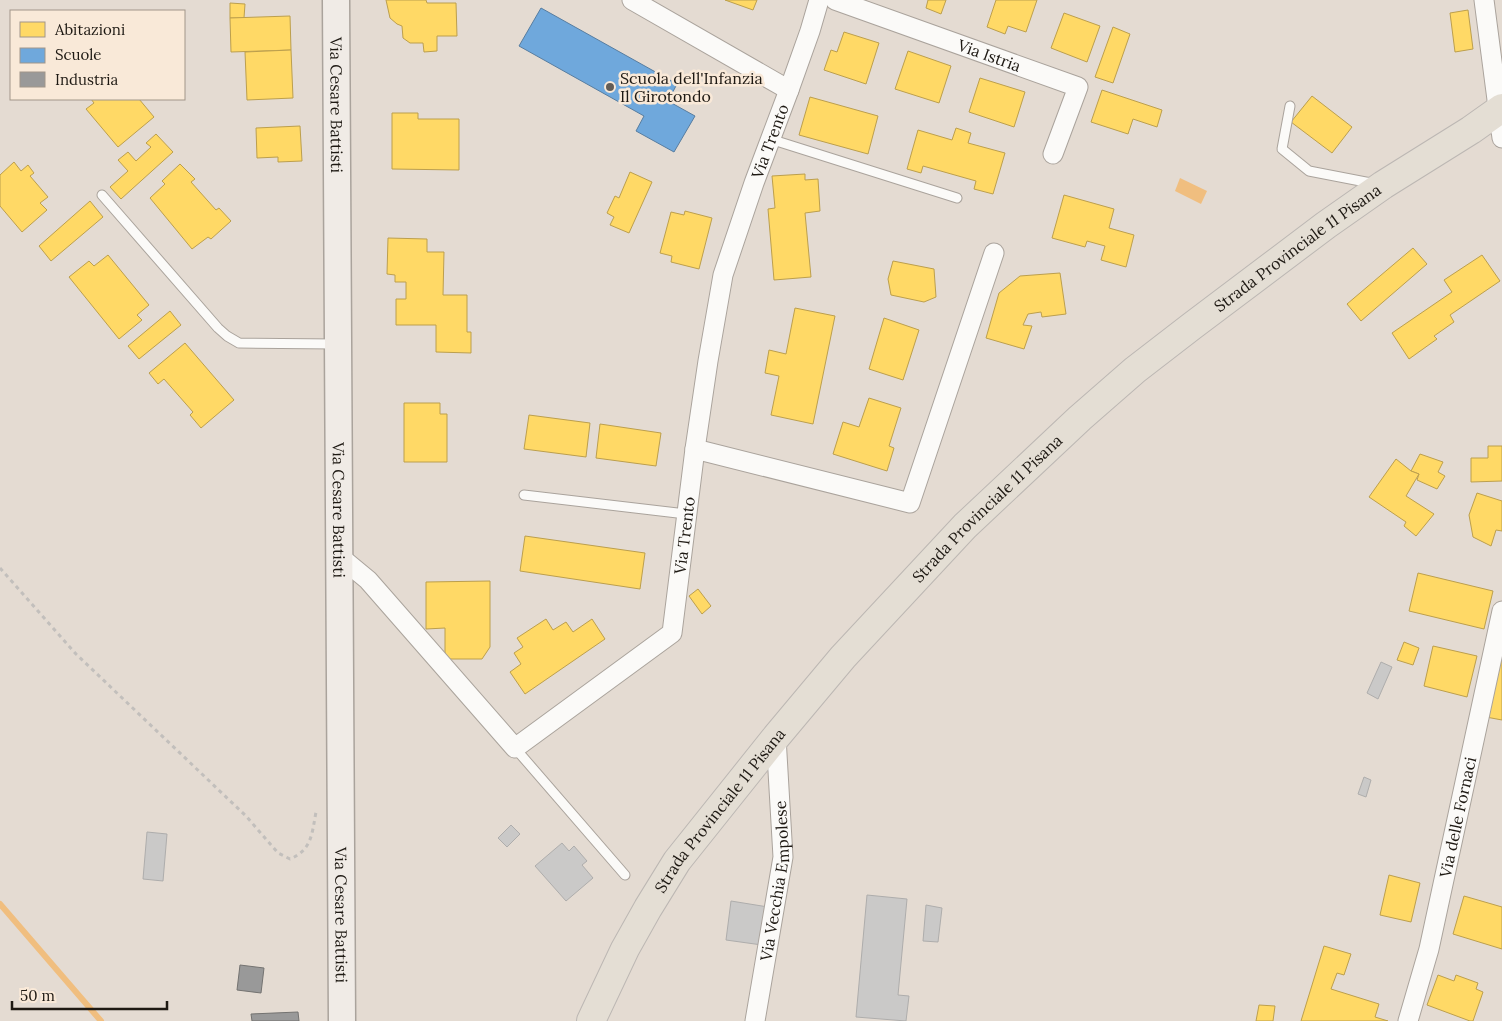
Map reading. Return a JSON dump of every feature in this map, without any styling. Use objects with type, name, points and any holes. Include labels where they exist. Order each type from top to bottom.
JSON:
[{"type":"main road","name":"Strada Provinciale 11 Pisana","points":[[591,1021],[648,908],[677,861],[843,657],[965,526],[1080,418],[1135,370],[1326,225],[1383,185],[1471,130],[1500,109]]},
{"type":"street","name":"Via Cesare Battisti","points":[[336,0],[342,1021]]},
{"type":"street","points":[[632,0],[789,90]]},
{"type":"street","name":"Via Trento","points":[[515,748],[672,633],[695,449],[723,275],[754,183],[810,31],[819,0]]},
{"type":"street","name":"Via Istria","points":[[835,0],[1078,88],[1053,154]]},
{"type":"street","points":[[1484,0],[1500,109],[1502,138]]},
{"type":"street","points":[[695,449],[910,503],[994,253]]},
{"type":"street","points":[[339,556],[368,580],[515,748]]},
{"type":"street","name":"Via delle Fornaci","points":[[1408,1021],[1429,949],[1502,611]]},
{"type":"street","name":"Via Vecchia Empolese","points":[[755,1021],[784,857],[776,738]]},
{"type":"lane","points":[[1290,106],[1282,149],[1309,171],[1383,185]]},
{"type":"lane","points":[[770,139],[956,198]]},
{"type":"lane","points":[[102,195],[227,336],[239,343],[337,344]]},
{"type":"lane","points":[[524,494],[686,514]]},
{"type":"lane","points":[[515,748],[625,875]]},
{"type":"path","points":[[0,568],[76,654],[246,816],[278,853],[290,859],[300,855],[309,843],[317,808]]},
{"type":"shaded area","points":[[1180,178],[1207,191],[1201,204],[1175,191]]},
{"type":"building: Abitazioni","points":[[386,0],[426,0],[427,3],[456,3],[457,36],[437,36],[437,51],[424,52],[423,43],[410,43],[403,38],[402,26],[390,18]]},
{"type":"building: Abitazioni","points":[[725,0],[757,0],[753,10]]},
{"type":"building: Abitazioni","points":[[928,0],[946,0],[941,14],[926,8]]},
{"type":"building: Abitazioni","points":[[996,0],[1037,0],[1026,32],[1008,26],[1005,34],[987,27]]},
{"type":"building: Abitazioni","points":[[230,3],[245,4],[244,18],[230,18]]},
{"type":"building: Abitazioni","points":[[1468,10],[1473,49],[1455,52],[1450,13]]},
{"type":"building: Abitazioni","points":[[1064,13],[1100,26],[1087,62],[1051,48]]},
{"type":"building: Abitazioni","points":[[290,16],[291,50],[231,52],[230,18]]},
{"type":"building: Abitazioni","points":[[1113,27],[1130,34],[1113,83],[1095,77]]},
{"type":"building: Abitazioni","points":[[844,32],[879,43],[866,84],[824,70],[831,50],[837,52]]},
{"type":"building: Abitazioni","points":[[291,50],[293,98],[247,100],[245,52]]},
{"type":"building: Abitazioni","points":[[908,51],[951,66],[939,103],[895,89]]},
{"type":"building: Abitazioni","points":[[980,78],[1025,92],[1014,127],[969,112]]},
{"type":"building: Abitazioni","points":[[1102,90],[1162,110],[1157,127],[1133,119],[1128,134],[1091,122]]},
{"type":"building: Abitazioni","points":[[1312,96],[1352,127],[1332,153],[1291,122]]},
{"type":"building: Abitazioni","points":[[810,97],[878,116],[868,154],[799,135]]},
{"type":"building: Abitazioni","points":[[92,100],[140,100],[154,117],[118,147],[86,109],[94,103]]},
{"type":"building: Abitazioni","points":[[392,113],[418,113],[418,119],[459,119],[459,170],[392,169]]},
{"type":"building: Abitazioni","points":[[300,126],[302,161],[278,162],[278,157],[257,158],[256,128]]},
{"type":"building: Abitazioni","points":[[956,128],[971,133],[968,143],[1005,153],[993,194],[974,189],[976,181],[923,166],[921,173],[907,169],[918,130],[952,140]]},
{"type":"building: Abitazioni","points":[[156,134],[173,152],[121,199],[110,187],[128,171],[118,160],[128,152],[136,161],[151,147],[146,143]]},
{"type":"building: Abitazioni","points":[[14,162],[21,171],[28,165],[34,173],[30,176],[48,197],[40,203],[47,210],[22,232],[0,206],[0,175]]},
{"type":"building: Abitazioni","points":[[180,164],[195,179],[191,182],[216,210],[219,208],[231,221],[211,239],[208,237],[192,249],[150,198],[165,184],[162,181]]},
{"type":"building: Abitazioni","points":[[630,172],[652,182],[629,233],[610,225],[614,217],[607,213],[615,196],[619,198]]},
{"type":"building: Abitazioni","points":[[805,174],[805,180],[818,179],[820,211],[805,213],[811,277],[774,280],[768,209],[775,208],[772,176]]},
{"type":"building: Abitazioni","points":[[1064,195],[1114,209],[1109,228],[1134,235],[1126,267],[1101,260],[1105,246],[1087,241],[1085,247],[1052,238]]},
{"type":"building: Abitazioni","points":[[90,201],[103,217],[51,261],[39,246]]},
{"type":"building: Abitazioni","points":[[685,211],[712,218],[699,269],[671,262],[672,256],[660,253],[671,212],[684,215]]},
{"type":"building: Abitazioni","points":[[388,238],[427,239],[427,252],[444,252],[443,295],[467,295],[467,332],[471,332],[471,353],[436,352],[436,325],[396,325],[396,299],[406,299],[406,282],[395,282],[395,275],[387,274]]},
{"type":"building: Abitazioni","points":[[1413,248],[1427,264],[1361,321],[1347,304]]},
{"type":"building: Abitazioni","points":[[108,255],[149,305],[137,315],[142,320],[119,339],[69,277],[89,261],[94,266]]},
{"type":"building: Abitazioni","points":[[1482,255],[1500,281],[1450,315],[1454,322],[1434,336],[1437,339],[1409,359],[1392,333],[1452,292],[1444,280]]},
{"type":"building: Abitazioni","points":[[893,261],[934,269],[936,297],[924,302],[891,295],[888,279]]},
{"type":"building: Abitazioni","points":[[1060,273],[1066,314],[1042,317],[1041,312],[1028,314],[1023,325],[1032,326],[1024,349],[986,338],[999,293],[1020,276]]},
{"type":"building: Abitazioni","points":[[795,308],[835,316],[813,424],[771,415],[779,376],[765,373],[769,350],[786,354]]},
{"type":"building: Abitazioni","points":[[170,311],[181,325],[139,359],[128,346]]},
{"type":"building: Abitazioni","points":[[884,318],[919,330],[903,380],[869,369]]},
{"type":"building: Abitazioni","points":[[185,343],[234,400],[201,428],[190,415],[193,412],[164,379],[158,384],[149,373]]},
{"type":"building: Abitazioni","points":[[869,398],[901,408],[889,446],[894,448],[887,471],[833,454],[843,422],[859,427]]},
{"type":"building: Abitazioni","points":[[404,403],[440,403],[440,414],[447,414],[447,462],[404,462]]},
{"type":"building: Abitazioni","points":[[529,415],[590,423],[586,457],[524,449]]},
{"type":"building: Abitazioni","points":[[600,424],[661,433],[656,466],[596,458]]},
{"type":"building: Abitazioni","points":[[1488,446],[1502,446],[1502,481],[1471,482],[1471,458],[1488,458]]},
{"type":"building: Abitazioni","points":[[1420,454],[1443,462],[1438,472],[1445,476],[1437,489],[1417,480],[1419,474],[1411,471]]},
{"type":"building: Abitazioni","points":[[1396,459],[1411,471],[1419,474],[1406,496],[1434,514],[1416,536],[1404,526],[1406,522],[1369,497]]},
{"type":"building: Abitazioni","points":[[1477,493],[1502,501],[1502,531],[1496,530],[1491,546],[1473,537],[1469,515]]},
{"type":"building: Abitazioni","points":[[525,536],[645,553],[640,589],[520,571]]},
{"type":"building: Abitazioni","points":[[1418,573],[1493,591],[1484,629],[1409,611]]},
{"type":"building: Abitazioni","points":[[490,581],[490,647],[482,659],[445,659],[445,628],[426,629],[426,582]]},
{"type":"building: Abitazioni","points":[[698,589],[711,606],[702,614],[689,596]]},
{"type":"building: Abitazioni","points":[[546,619],[553,630],[566,622],[573,632],[592,619],[605,639],[525,694],[510,672],[521,664],[514,653],[523,647],[517,638]]},
{"type":"building: Abitazioni","points":[[1404,642],[1419,648],[1413,665],[1397,660]]},
{"type":"building: Abitazioni","points":[[1433,646],[1477,656],[1467,697],[1424,686]]},
{"type":"building: Abitazioni","points":[[1502,648],[1502,720],[1486,717]]},
{"type":"building: Abitazioni","points":[[1389,875],[1420,883],[1411,922],[1380,915]]},
{"type":"building: Abitazioni","points":[[1464,896],[1502,907],[1502,949],[1453,934]]},
{"type":"building: Abitazioni","points":[[1324,946],[1351,954],[1344,975],[1337,973],[1331,989],[1379,1004],[1375,1017],[1388,1021],[1301,1021]]},
{"type":"building: Abitazioni","points":[[1438,975],[1454,981],[1456,975],[1478,983],[1476,989],[1483,992],[1473,1021],[1427,1005]]},
{"type":"building: Abitazioni","points":[[1259,1005],[1275,1006],[1273,1021],[1256,1021]]},
{"type":"building: Scuole","points":[[541,8],[677,84],[668,101],[695,116],[674,152],[636,131],[644,116],[519,46]]},
{"type":"building: Industria","points":[[240,965],[264,968],[261,993],[237,990]]},
{"type":"building: Industria","points":[[298,1012],[299,1021],[252,1021],[251,1014]]},
{"type":"building: Altro","points":[[1381,662],[1392,667],[1378,699],[1367,693]]},
{"type":"building: Altro","points":[[1364,777],[1371,780],[1366,797],[1358,794]]},
{"type":"building: Altro","points":[[511,825],[520,834],[507,847],[498,838]]},
{"type":"building: Altro","points":[[147,832],[167,834],[163,881],[143,879]]},
{"type":"building: Altro","points":[[562,843],[569,851],[574,846],[587,861],[582,865],[593,878],[566,901],[535,866]]},
{"type":"building: Altro","points":[[867,895],[907,899],[898,995],[909,996],[906,1021],[856,1017]]},
{"type":"building: Altro","points":[[731,901],[768,907],[762,945],[726,940]]},
{"type":"building: Altro","points":[[926,905],[942,908],[938,942],[923,941]]},
{"type":"waterway","points":[[0,904],[101,1021]]},
{"type":"place","name":"Scuola dell'Infanzia Il Girotondo","points":[[610,87]]}]
